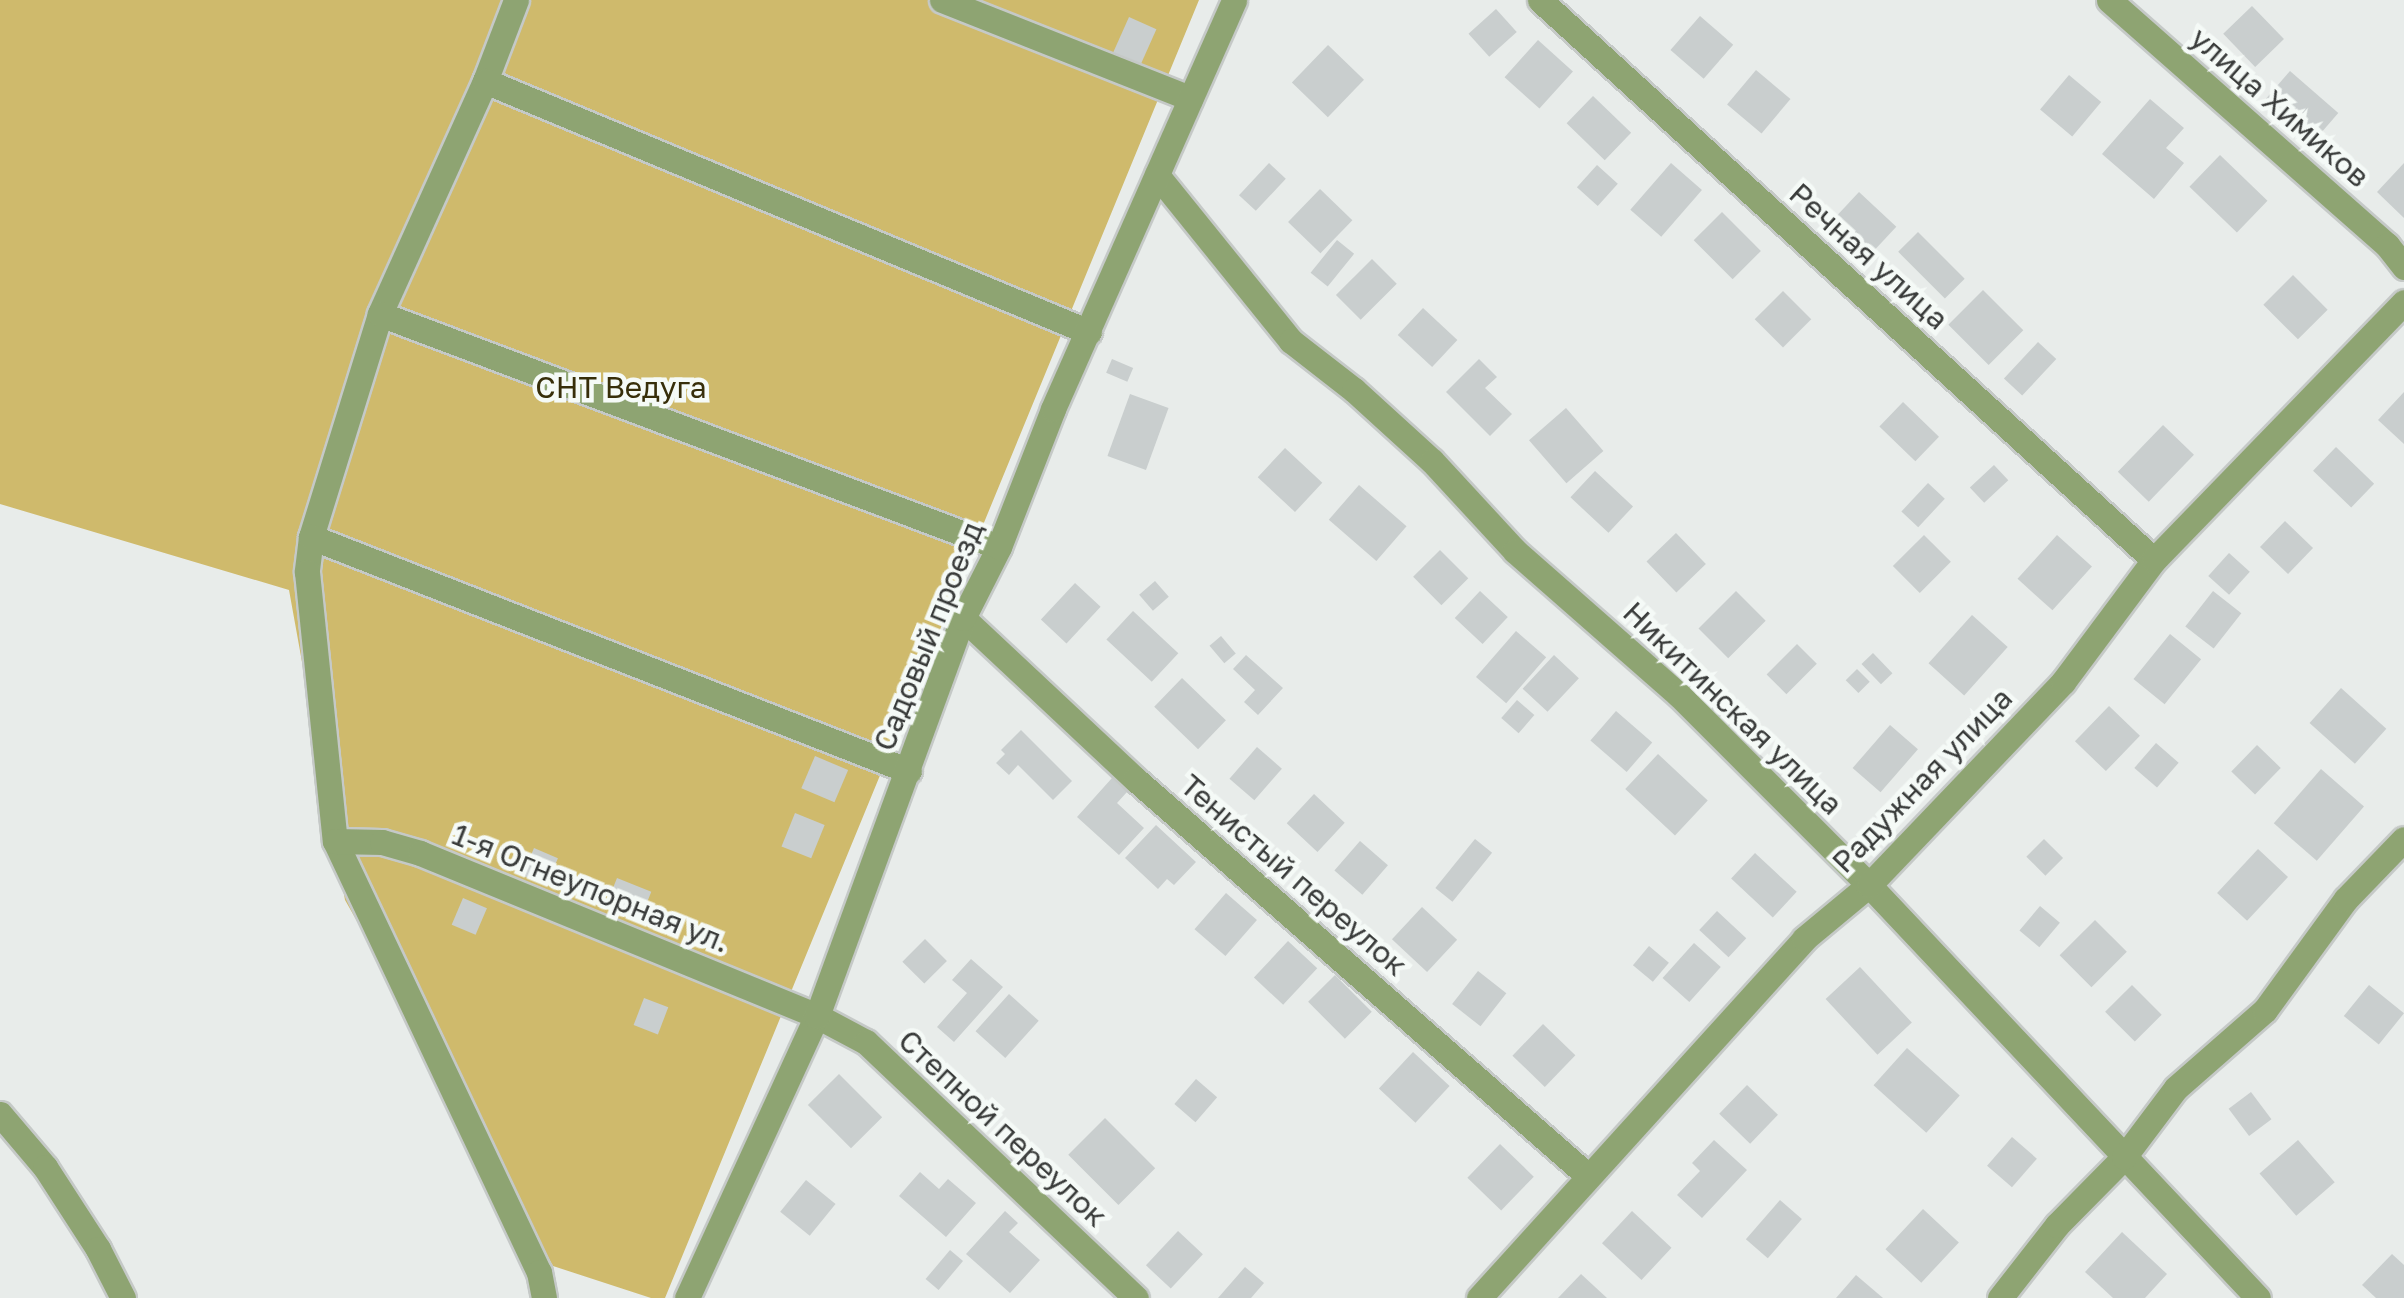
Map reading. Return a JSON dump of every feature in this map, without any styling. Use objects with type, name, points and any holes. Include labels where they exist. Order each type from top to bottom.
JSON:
[{"type":"street","points":[[516,0],[485,81],[380,314],[311,537],[307,572],[335,841],[540,1272],[544,1298]]},
{"type":"street","points":[[942,0],[1190,98]]},
{"type":"street","name":"Садовый проезд","points":[[687,1298],[818,1016],[963,618],[999,547],[1053,408],[1234,0]]},
{"type":"street","name":"Речная улица","points":[[1540,0],[2154,560]]},
{"type":"street","name":"улица Химиков","points":[[2109,0],[2387,245],[2404,267]]},
{"type":"street","points":[[485,81],[1089,332]]},
{"type":"street","name":"Никитинская улица","points":[[1156,175],[1292,341],[1432,461],[1514,551],[1679,695],[1869,885],[2258,1298]]},
{"type":"street","name":"Радужная улица","points":[[1479,1298],[1804,939],[1869,885],[2064,682],[2154,560],[2404,302]]},
{"type":"street","points":[[380,314],[999,547]]},
{"type":"street","points":[[311,537],[909,771]]},
{"type":"street","name":"Тенистый переулок","points":[[963,618],[1135,779],[1588,1176]]},
{"type":"street","points":[[2000,1298],[2057,1225],[2124,1157],[2176,1088],[2266,1010],[2346,899],[2404,839]]},
{"type":"street","name":"1-я Огнеупорная ул.","points":[[335,841],[382,842],[420,853],[818,1016]]},
{"type":"street","name":"Степной переулок","points":[[818,1016],[866,1042],[1136,1298]]},
{"type":"street","points":[[0,1114],[44,1167],[98,1248],[122,1298]]},
{"type":"green space","name":"СНТ Ведуга","points":[[0,0],[1199,0],[665,1298],[651,1298],[553,1266],[345,900],[289,590],[0,504]]},
{"type":"building","points":[[2252,6],[2284,39],[2255,67],[2223,34]]},
{"type":"building","points":[[1496,9],[1517,32],[1489,57],[1469,34]]},
{"type":"building","points":[[1700,16],[1733,45],[1704,79],[1670,50]]},
{"type":"building","points":[[1129,17],[1156,29],[1140,66],[1113,54]]},
{"type":"building","points":[[1538,40],[1573,71],[1539,109],[1505,77]]},
{"type":"building","points":[[1328,45],[1364,80],[1328,117],[1292,82]]},
{"type":"building","points":[[1756,70],[1790,99],[1762,133],[1727,104]]},
{"type":"building","points":[[2290,71],[2338,113],[2311,144],[2263,102]]},
{"type":"building","points":[[2069,75],[2101,102],[2072,136],[2040,109]]},
{"type":"building","points":[[1593,96],[1631,133],[1605,160],[1567,123]]},
{"type":"building","points":[[2150,99],[2184,128],[2166,148],[2184,163],[2154,199],[2102,154]]},
{"type":"building","points":[[2220,155],[2267,201],[2237,232],[2189,187]]},
{"type":"building","points":[[1269,163],[1286,179],[1256,211],[1239,195]]},
{"type":"building","points":[[1671,163],[1702,190],[1661,237],[1630,210]]},
{"type":"building","points":[[2404,163],[2404,218],[2377,192]]},
{"type":"building","points":[[1597,165],[1618,184],[1598,206],[1577,187]]},
{"type":"building","points":[[1320,189],[1352,220],[1320,253],[1288,222]]},
{"type":"building","points":[[1859,192],[1896,227],[1871,254],[1834,219]]},
{"type":"building","points":[[1722,212],[1761,251],[1733,279],[1694,240]]},
{"type":"building","points":[[1918,232],[1965,279],[1945,298],[1898,252]]},
{"type":"building","points":[[1337,240],[1354,254],[1328,286],[1311,273]]},
{"type":"building","points":[[1372,259],[1397,284],[1361,320],[1336,295]]},
{"type":"building","points":[[2293,275],[2328,310],[2298,339],[2263,305]]},
{"type":"building","points":[[1983,290],[2023,330],[1989,365],[1948,325]]},
{"type":"building","points":[[1783,291],[1811,319],[1783,348],[1755,319]]},
{"type":"building","points":[[1423,308],[1457,340],[1432,367],[1398,335]]},
{"type":"building","points":[[2038,342],[2056,359],[2022,396],[2004,379]]},
{"type":"building","points":[[1112,359],[1133,368],[1127,382],[1106,373]]},
{"type":"building","points":[[1479,359],[1497,377],[1485,388],[1512,414],[1490,436],[1446,392]]},
{"type":"building","points":[[2404,392],[2404,444],[2378,420]]},
{"type":"building","points":[[1130,394],[1169,408],[1146,470],[1107,456]]},
{"type":"building","points":[[1903,402],[1939,437],[1915,461],[1879,426]]},
{"type":"building","points":[[1566,408],[1603,451],[1566,483],[1529,440]]},
{"type":"building","points":[[2163,425],[2194,455],[2149,502],[2118,472]]},
{"type":"building","points":[[2336,447],[2374,484],[2351,508],[2313,471]]},
{"type":"building","points":[[1285,448],[1322,483],[1295,512],[1258,477]]},
{"type":"building","points":[[1994,465],[2008,480],[1984,503],[1970,488]]},
{"type":"building","points":[[1595,471],[1633,506],[1608,533],[1570,497]]},
{"type":"building","points":[[1928,483],[1945,499],[1918,527],[1901,512]]},
{"type":"building","points":[[1359,485],[1407,526],[1376,561],[1329,520]]},
{"type":"building","points":[[2285,521],[2313,548],[2288,574],[2260,547]]},
{"type":"building","points":[[1676,533],[1706,564],[1676,592],[1647,561]]},
{"type":"building","points":[[1924,535],[1951,562],[1920,593],[1893,566]]},
{"type":"building","points":[[2057,535],[2092,566],[2052,610],[2018,579]]},
{"type":"building","points":[[1440,550],[1468,578],[1441,605],[1413,577]]},
{"type":"building","points":[[2229,553],[2250,572],[2229,595],[2208,576]]},
{"type":"building","points":[[1155,581],[1169,597],[1153,611],[1139,595]]},
{"type":"building","points":[[1075,583],[1101,607],[1066,643],[1041,620]]},
{"type":"building","points":[[1480,591],[1508,617],[1483,644],[1455,618]]},
{"type":"building","points":[[1736,591],[1766,621],[1728,658],[1699,628]]},
{"type":"building","points":[[2213,591],[2241,613],[2214,649],[2185,626]]},
{"type":"building","points":[[1133,611],[1178,653],[1152,682],[1106,640]]},
{"type":"building","points":[[1972,615],[2008,647],[1964,695],[1929,663]]},
{"type":"building","points":[[1516,631],[1546,657],[1506,703],[1476,677]]},
{"type":"building","points":[[2170,634],[2201,659],[2165,704],[2133,679]]},
{"type":"building","points":[[1221,636],[1236,654],[1224,663],[1210,646]]},
{"type":"building","points":[[1797,644],[1817,664],[1786,694],[1767,674]]},
{"type":"building","points":[[1873,653],[1892,673],[1881,684],[1861,664]]},
{"type":"building","points":[[1246,655],[1283,688],[1258,715],[1244,702],[1255,690],[1233,669]]},
{"type":"building","points":[[1554,655],[1579,678],[1547,712],[1523,689]]},
{"type":"building","points":[[1857,669],[1870,682],[1858,693],[1846,680]]},
{"type":"building","points":[[1182,678],[1226,720],[1198,749],[1154,707]]},
{"type":"building","points":[[2341,688],[2386,729],[2355,764],[2310,723]]},
{"type":"building","points":[[1517,700],[1534,715],[1519,733],[1501,718]]},
{"type":"building","points":[[2109,706],[2140,736],[2106,771],[2075,741]]},
{"type":"building","points":[[1616,711],[1652,742],[1627,772],[1590,740]]},
{"type":"building","points":[[1890,725],[1918,749],[1881,792],[1853,768]]},
{"type":"building","points":[[1021,730],[1072,781],[1053,800],[1018,765],[1009,775],[996,763],[1005,754],[1001,750]]},
{"type":"building","points":[[2156,743],[2179,763],[2157,788],[2134,768]]},
{"type":"building","points":[[2257,745],[2281,768],[2255,795],[2231,772]]},
{"type":"building","points":[[1257,747],[1282,769],[1254,800],[1229,779]]},
{"type":"building","points":[[1658,754],[1708,800],[1675,835],[1625,789]]},
{"type":"building","points":[[815,756],[848,770],[834,802],[801,788]]},
{"type":"building","points":[[2321,769],[2364,806],[2317,861],[2274,823]]},
{"type":"building","points":[[1112,778],[1127,792],[1117,803],[1144,828],[1119,855],[1077,817]]},
{"type":"building","points":[[1314,794],[1345,823],[1317,852],[1287,823]]},
{"type":"building","points":[[795,813],[825,825],[811,858],[782,846]]},
{"type":"building","points":[[1156,825],[1196,862],[1174,885],[1167,879],[1158,889],[1125,858]]},
{"type":"building","points":[[1475,839],[1492,853],[1452,902],[1435,888]]},
{"type":"building","points":[[2044,839],[2063,858],[2045,876],[2026,857]]},
{"type":"building","points":[[1360,841],[1388,865],[1362,895],[1334,870]]},
{"type":"building","points":[[534,848],[558,858],[546,886],[522,876]]},
{"type":"building","points":[[2258,849],[2288,877],[2247,921],[2217,893]]},
{"type":"building","points":[[1755,853],[1797,892],[1773,917],[1731,879]]},
{"type":"building","points":[[617,878],[651,892],[639,922],[605,908]]},
{"type":"building","points":[[1226,893],[1257,920],[1225,956],[1195,929]]},
{"type":"building","points":[[463,898],[487,908],[476,935],[452,925]]},
{"type":"building","points":[[2040,906],[2060,923],[2039,947],[2019,931]]},
{"type":"building","points":[[1422,907],[1457,940],[1427,972],[1392,939]]},
{"type":"building","points":[[1717,911],[1746,938],[1729,957],[1699,930]]},
{"type":"building","points":[[2095,920],[2127,952],[2091,987],[2060,955]]},
{"type":"building","points":[[925,939],[947,961],[924,984],[902,962]]},
{"type":"building","points":[[1288,941],[1317,968],[1283,1005],[1254,978]]},
{"type":"building","points":[[1694,943],[1721,967],[1689,1002],[1663,978]]},
{"type":"building","points":[[1649,946],[1669,963],[1653,982],[1633,965]]},
{"type":"building","points":[[971,959],[1003,987],[954,1042],[937,1027],[967,993],[952,980]]},
{"type":"building","points":[[1860,967],[1912,1023],[1877,1055],[1826,999]]},
{"type":"building","points":[[1478,971],[1506,993],[1481,1026],[1452,1004]]},
{"type":"building","points":[[1335,975],[1372,1012],[1345,1039],[1308,1002]]},
{"type":"building","points":[[2132,985],[2162,1015],[2135,1042],[2105,1012]]},
{"type":"building","points":[[2369,985],[2404,1013],[2379,1044],[2344,1016]]},
{"type":"building","points":[[1009,994],[1039,1021],[1005,1058],[976,1031]]},
{"type":"building","points":[[644,998],[668,1007],[658,1034],[634,1025]]},
{"type":"building","points":[[1543,1024],[1575,1055],[1545,1087],[1512,1056]]},
{"type":"building","points":[[1907,1048],[1960,1096],[1926,1133],[1874,1085]]},
{"type":"building","points":[[1413,1052],[1450,1086],[1415,1123],[1379,1089]]},
{"type":"building","points":[[839,1074],[882,1117],[851,1148],[808,1105]]},
{"type":"building","points":[[1196,1079],[1217,1097],[1195,1122],[1174,1104]]},
{"type":"building","points":[[1747,1085],[1778,1115],[1750,1144],[1719,1114]]},
{"type":"building","points":[[2251,1092],[2271,1119],[2249,1136],[2229,1109]]},
{"type":"building","points":[[1105,1118],[1155,1168],[1118,1205],[1068,1155]]},
{"type":"building","points":[[2012,1137],[2037,1159],[2012,1187],[1987,1166]]},
{"type":"building","points":[[1714,1140],[1747,1170],[1702,1218],[1677,1195],[1700,1171],[1692,1163]]},
{"type":"building","points":[[2298,1140],[2335,1182],[2296,1216],[2260,1173]]},
{"type":"building","points":[[1500,1144],[1534,1177],[1501,1210],[1467,1178]]},
{"type":"building","points":[[920,1172],[939,1189],[948,1179],[976,1203],[946,1237],[899,1196]]},
{"type":"building","points":[[806,1180],[836,1204],[810,1236],[780,1212]]},
{"type":"building","points":[[1780,1200],[1802,1219],[1768,1258],[1746,1239]]},
{"type":"building","points":[[1923,1209],[1959,1242],[1921,1283],[1885,1249]]},
{"type":"building","points":[[1005,1211],[1018,1223],[1009,1232],[1040,1260],[1010,1293],[966,1254]]},
{"type":"building","points":[[1632,1211],[1671,1248],[1641,1280],[1602,1243]]},
{"type":"building","points":[[1178,1231],[1203,1254],[1171,1289],[1146,1265]]},
{"type":"building","points":[[2122,1232],[2167,1274],[2145,1298],[2113,1298],[2085,1272]]},
{"type":"building","points":[[950,1250],[963,1261],[939,1290],[926,1279]]},
{"type":"building","points":[[2392,1254],[2404,1265],[2404,1298],[2376,1298],[2362,1285]]},
{"type":"building","points":[[1245,1267],[1264,1283],[1251,1298],[1218,1298]]},
{"type":"building","points":[[1581,1274],[1607,1298],[1558,1298]]},
{"type":"building","points":[[1856,1275],[1883,1298],[1836,1298]]}]
